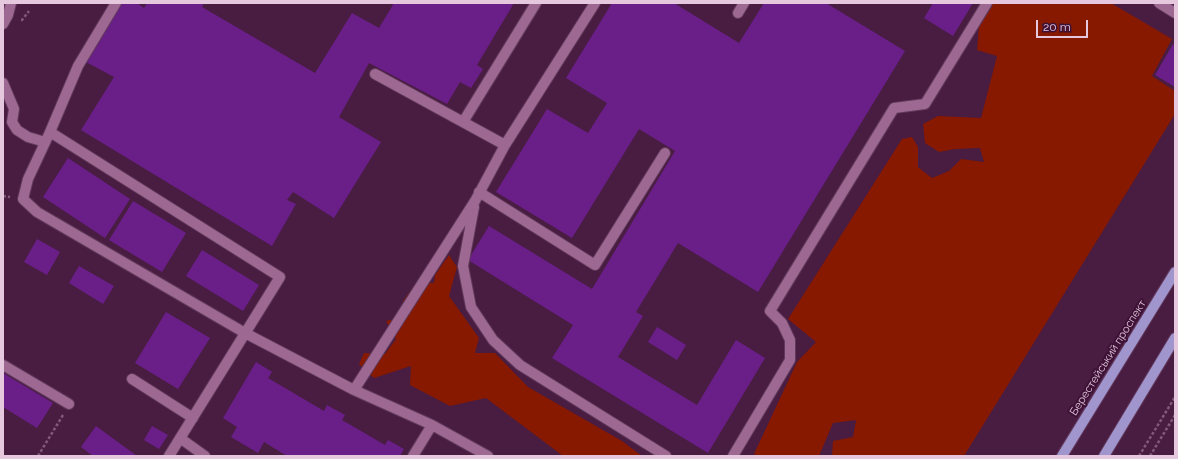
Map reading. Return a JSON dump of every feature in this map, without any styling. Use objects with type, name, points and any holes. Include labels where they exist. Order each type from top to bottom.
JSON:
[{"type":"main road","name":"Берестейський проспект","points":[[1062,456],[1175,272]]},
{"type":"main road","points":[[1104,456],[1175,338]]},
{"type":"lane","points":[[3,24],[8,15],[11,3]]},
{"type":"lane","points":[[116,3],[78,66],[28,179],[22,199],[37,212],[245,333],[354,390],[432,425],[488,456]]},
{"type":"lane","points":[[463,122],[536,3]]},
{"type":"lane","points":[[354,390],[477,197],[505,145],[595,3]]},
{"type":"lane","points":[[738,14],[744,3]]},
{"type":"lane","points":[[732,456],[790,360],[790,340],[782,323],[770,311],[894,108],[925,104],[987,3]]},
{"type":"lane","points":[[1159,3],[1175,13]]},
{"type":"lane","points":[[375,74],[505,145]]},
{"type":"lane","points":[[3,83],[14,109],[8,121],[17,130],[28,137],[45,142]]},
{"type":"lane","points":[[50,132],[280,277],[169,456]]},
{"type":"lane","points":[[477,197],[595,265],[665,153]]},
{"type":"lane","points":[[477,197],[463,266],[471,307],[493,340],[520,365],[666,456]]},
{"type":"lane","points":[[3,365],[69,404]]},
{"type":"lane","points":[[132,379],[193,418]]},
{"type":"lane","points":[[413,456],[432,425]]},
{"type":"lane","points":[[180,438],[205,456]]},
{"type":"path","points":[[1139,456],[1175,397]]},
{"type":"path","points":[[38,456],[69,404]]},
{"type":"path","points":[[1150,456],[1175,415]]},
{"type":"shaded area","points":[[981,3],[1111,3],[1172,39],[1152,76],[1175,91],[1175,114],[964,456],[832,456],[833,441],[853,437],[856,420],[833,423],[819,456],[758,456],[754,454],[797,362],[816,342],[788,319],[902,139],[912,137],[918,147],[918,167],[932,178],[949,171],[961,159],[984,162],[980,148],[955,149],[939,152],[925,143],[923,124],[938,116],[981,118],[997,56],[977,50]]},
{"type":"shaded area","points":[[449,255],[457,267],[449,296],[479,338],[475,353],[495,353],[528,387],[622,441],[642,456],[563,456],[486,398],[450,406],[410,385],[411,366],[374,378],[359,364],[364,353],[385,354],[396,339],[386,321],[408,316],[403,301],[416,283],[434,283],[435,275]]},
{"type":"building","points":[[121,3],[137,3],[144,8],[147,3],[204,3],[202,7],[315,73],[352,13],[379,28],[394,3],[514,3],[477,65],[483,69],[471,88],[460,82],[447,104],[369,63],[339,117],[381,142],[334,218],[293,192],[287,200],[296,204],[272,246],[81,130],[114,77],[86,62]]},
{"type":"building","points":[[612,3],[674,3],[739,43],[764,3],[826,3],[905,51],[758,292],[678,243],[636,312],[643,316],[618,357],[697,405],[736,340],[765,358],[708,453],[552,358],[573,325],[468,260],[489,226],[592,289],[675,151],[639,129],[572,238],[496,192],[547,109],[588,133],[607,103],[566,78]]},
{"type":"building","points":[[933,3],[973,3],[953,36],[924,18]]},
{"type":"building","points":[[1173,44],[1175,46],[1175,87],[1155,75]]},
{"type":"building","points":[[68,158],[130,199],[105,238],[43,197]]},
{"type":"building","points":[[133,201],[186,233],[162,272],[109,240]]},
{"type":"building","points":[[37,239],[60,252],[47,275],[24,262]]},
{"type":"building","points":[[202,250],[259,285],[243,311],[186,276]]},
{"type":"building","points":[[79,266],[114,286],[103,304],[69,283]]},
{"type":"building","points":[[166,312],[210,338],[178,389],[135,363]]},
{"type":"building","points":[[657,327],[686,345],[677,360],[648,342]]},
{"type":"building","points":[[256,362],[272,372],[268,378],[324,411],[327,405],[345,415],[342,420],[385,445],[388,440],[404,449],[400,456],[287,456],[264,442],[258,453],[231,437],[237,427],[223,418]]},
{"type":"building","points":[[3,373],[53,403],[37,428],[3,407]]},
{"type":"building","points":[[96,426],[137,456],[93,456],[81,447]]},
{"type":"building","points":[[152,426],[168,435],[159,449],[144,440]]}]
